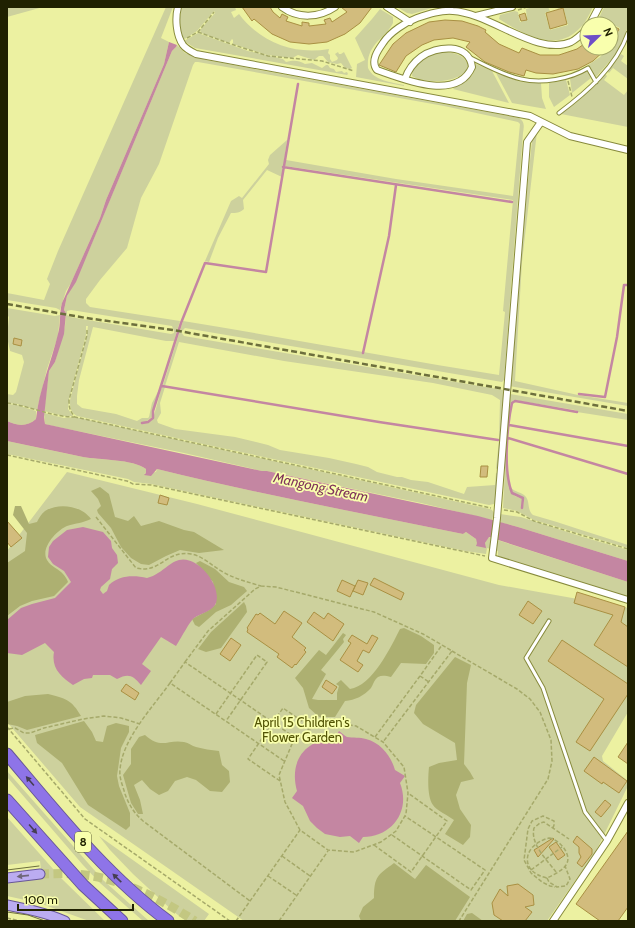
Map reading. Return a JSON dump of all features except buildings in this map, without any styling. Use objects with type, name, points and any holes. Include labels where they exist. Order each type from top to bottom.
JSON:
[{"type":"highway","name":"8","points":[[7,754],[104,865],[128,888],[168,921]]},
{"type":"highway","name":"8","points":[[7,800],[83,885],[122,921]]},
{"type":"main road","points":[[7,878],[40,874]]},
{"type":"main road","points":[[7,906],[29,910],[66,921]]},
{"type":"street","points":[[178,7],[176,19],[181,42],[183,46],[196,54],[530,116],[570,136],[628,150]]},
{"type":"street","points":[[282,7],[292,13],[307,16],[321,14],[335,7]]},
{"type":"street","points":[[387,7],[410,22]]},
{"type":"street","points":[[594,16],[599,7]]},
{"type":"street","points":[[476,16],[514,9]]},
{"type":"street","points":[[405,79],[413,64],[422,56],[442,48],[464,52],[469,57],[472,66],[466,76],[458,81],[448,85],[437,86],[405,79],[377,70],[374,62],[384,41],[394,32],[410,22],[429,14],[453,11],[476,16],[542,44],[560,45],[570,43],[579,37]]},
{"type":"street","points":[[541,122],[527,142],[498,509],[493,555],[628,600]]},
{"type":"street","points":[[553,921],[607,841],[628,803]]},
{"type":"lane","points":[[559,113],[596,82],[619,54],[628,33]]},
{"type":"lane","points":[[469,57],[495,70],[522,80],[556,80],[588,68],[596,82]]},
{"type":"lane","points":[[549,621],[526,658],[543,688],[586,812],[607,841]]},
{"type":"path","points":[[514,9],[527,7]]},
{"type":"path","points":[[181,42],[198,32],[214,12]]},
{"type":"path","points":[[198,32],[268,56],[322,61],[354,71]]},
{"type":"path","points":[[567,77],[573,102]]},
{"type":"path","points":[[75,417],[69,408],[70,400],[87,330]]},
{"type":"path","points":[[7,403],[17,404],[64,417],[75,417],[517,512],[534,521],[628,549]]},
{"type":"path","points":[[7,455],[127,481],[133,484],[151,485],[475,554],[493,555]]},
{"type":"path","points":[[96,517],[136,568],[144,570],[154,568],[164,560],[176,554],[190,554],[199,556],[223,572],[238,579],[261,586],[276,587],[374,612],[416,631],[442,645],[518,689],[530,699],[540,712],[551,740],[552,761],[548,779],[459,921]]},
{"type":"path","points":[[250,901],[143,822],[136,814],[127,797],[120,777],[120,769],[131,737],[208,631],[255,589],[261,586]]},
{"type":"path","points":[[375,737],[442,645]]},
{"type":"path","points":[[383,742],[452,651]]},
{"type":"path","points":[[216,714],[257,655],[267,662],[226,721]]},
{"type":"path","points":[[185,662],[297,739]]},
{"type":"path","points":[[420,676],[429,683]]},
{"type":"path","points":[[170,683],[284,761]]},
{"type":"path","points":[[280,781],[248,760],[283,708],[312,728]]},
{"type":"path","points":[[9,729],[15,728],[24,733],[30,733],[44,728],[83,719],[104,716],[121,718],[140,724]]},
{"type":"path","points":[[331,722],[356,726],[383,742],[404,767],[408,793],[405,816],[392,835],[381,842],[354,852],[328,850],[300,830],[285,802],[279,775],[292,744],[312,728],[331,722]]},
{"type":"path","points":[[7,727],[85,819],[230,921]]},
{"type":"path","points":[[374,845],[411,872],[447,821],[408,793]]},
{"type":"path","points":[[392,835],[471,890],[484,870],[405,816]]},
{"type":"path","points":[[553,828],[554,822],[547,817],[539,817],[532,821],[528,829],[524,860],[531,874],[553,887],[564,887],[569,882],[570,876],[565,866]]},
{"type":"path","points":[[556,872],[536,844],[533,832],[536,825],[544,822],[568,839]]},
{"type":"path","points":[[236,921],[300,830]]},
{"type":"path","points":[[547,878],[567,863],[566,852],[563,847],[554,839],[550,838],[544,839],[536,844],[527,854],[531,870],[538,876],[547,878],[549,882],[555,886]]},
{"type":"path","points":[[531,870],[563,847]]},
{"type":"path","points":[[279,921],[328,850]]},
{"type":"path","points":[[282,856],[310,876]]},
{"type":"path","points":[[268,876],[296,896]]},
{"type":"path","points":[[478,879],[483,883]]},
{"type":"path","points":[[7,918],[20,921]]},
{"type":"green space","points":[[7,7],[43,7],[7,17]]},
{"type":"green space","points":[[166,7],[173,7],[161,38],[169,42],[164,64],[106,200],[100,218],[66,291],[60,310],[56,308],[7,300],[7,293],[44,300],[50,284],[47,279],[58,251]]},
{"type":"green space","points":[[182,7],[235,7],[236,10],[231,12],[234,18],[239,14],[257,33],[279,45],[303,50],[329,49],[328,53],[332,62],[338,58],[335,54],[338,52],[341,54],[344,52],[352,68],[345,68],[341,63],[337,64],[328,62],[323,56],[319,56],[314,60],[298,55],[292,58],[267,55],[233,44],[232,39],[229,43],[201,33],[200,30],[215,13],[214,11],[197,31],[183,40],[180,24]]},
{"type":"green space","points":[[397,7],[435,7],[412,14],[407,13]]},
{"type":"green space","points":[[533,7],[548,7],[550,11],[545,13],[550,30],[568,25],[563,7],[593,7],[588,16],[579,16],[578,30],[569,37],[559,40],[548,40],[527,35],[499,19],[500,15],[515,11],[518,12],[520,22],[527,20],[526,9]]},
{"type":"green space","points":[[604,7],[628,7],[628,27],[619,48],[619,16],[600,16]]},
{"type":"green space","points":[[380,9],[393,17],[393,23],[390,29],[373,47],[368,60],[368,68],[374,76],[388,82],[404,86],[356,77],[357,64],[365,60],[355,38]]},
{"type":"green space","points":[[198,33],[248,51],[283,59],[286,62],[296,61],[305,64],[312,63],[322,68],[328,65],[336,72],[342,71],[344,73],[347,72],[348,74],[347,75],[195,48],[184,41]]},
{"type":"green space","points":[[177,45],[185,53],[206,60],[519,118],[522,121],[524,128],[504,380],[502,382],[185,328],[181,332],[184,336],[503,390],[499,467],[496,469],[499,440],[500,400],[492,395],[433,383],[284,361],[179,342],[165,386],[163,385],[183,321],[499,375],[513,200],[285,166],[286,160],[396,179],[513,196],[520,124],[518,122],[444,106],[198,62],[195,62],[193,65],[159,164],[141,198],[127,248],[86,299],[86,303],[90,307],[180,321],[174,341],[166,341],[93,327],[79,380],[77,404],[82,408],[116,414],[137,421],[142,418],[149,417],[152,403],[161,386],[152,411],[153,416],[142,423],[147,423],[151,421],[154,416],[162,386],[165,387],[160,403],[161,413],[157,420],[158,423],[175,429],[235,437],[268,445],[280,450],[356,464],[368,467],[377,472],[411,480],[428,482],[464,494],[467,487],[495,485],[496,473],[499,474],[494,504],[489,505],[77,416],[71,409],[70,400],[87,335],[88,326],[86,326],[86,335],[69,399],[68,409],[73,416],[64,416],[44,411],[49,371],[55,362],[65,326],[66,313],[64,310],[67,296],[87,255],[172,51]],"holes":[[[71,310],[172,326],[174,333],[171,334],[70,317],[67,315],[67,311]]]},
{"type":"green space","points":[[445,52],[456,54],[465,59],[468,66],[465,72],[452,79],[443,81],[418,79],[412,76],[413,70],[424,59],[435,54]]},
{"type":"green space","points":[[621,54],[624,56],[621,61],[628,66],[628,79],[613,68],[609,73],[607,71]]},
{"type":"green space","points":[[614,56],[596,77],[588,65],[600,57]]},
{"type":"green space","points":[[476,64],[492,71],[509,103],[453,89],[471,77]]},
{"type":"green space","points":[[587,71],[591,78],[572,93],[570,79]]},
{"type":"green space","points":[[496,73],[521,82],[541,83],[542,98],[546,109],[512,103]]},
{"type":"green space","points":[[605,74],[607,76],[604,80],[624,95],[628,90],[628,127],[561,114],[581,98]]},
{"type":"green space","points":[[566,80],[570,95],[554,107],[549,97],[549,83]]},
{"type":"green space","points":[[538,123],[522,262],[515,381],[578,395],[628,403],[628,406],[509,386],[515,308],[533,131],[535,124]]},
{"type":"green space","points":[[287,140],[282,177],[267,170],[243,200],[244,209],[236,213],[231,213],[218,238],[209,262],[205,261],[231,201],[239,196],[242,198],[269,164],[268,160],[270,155]]},
{"type":"green space","points":[[7,308],[55,316],[60,315],[58,336],[47,369],[37,410],[17,404],[7,403],[7,394],[13,395],[16,392],[24,362],[22,355],[10,351],[7,337],[9,317],[7,315]]},
{"type":"green space","points":[[510,394],[628,414],[628,420],[514,400],[509,417],[507,462],[510,487],[512,493],[515,496],[523,499],[522,508],[524,499],[513,493],[511,488],[526,497],[530,511],[533,515],[628,545],[628,548],[534,520],[517,511],[503,508]]},
{"type":"green space","points":[[7,404],[17,405],[36,411],[36,419],[33,422],[22,425],[7,421]]},
{"type":"green space","points":[[44,413],[64,418],[75,417],[490,509],[494,513],[492,520],[421,503],[262,471],[53,426],[45,424]]},
{"type":"green space","points":[[7,441],[83,457],[133,463],[146,469],[146,473],[144,474],[156,472],[157,469],[310,503],[463,534],[466,532],[476,539],[478,543],[476,545],[485,543],[488,537],[628,582],[628,597],[498,556],[498,551],[487,548],[486,554],[465,551],[7,454]]},
{"type":"green space","name":"April 15 Children's Flower Garden","points":[[67,472],[197,504],[499,585],[628,608],[628,712],[602,756],[603,761],[628,781],[628,786],[596,851],[547,921],[244,921],[80,807],[7,722],[7,551]]},
{"type":"green space","points":[[100,487],[109,494],[115,517],[128,521],[134,516],[141,526],[159,521],[194,532],[224,550],[199,553],[180,550],[149,565],[141,564],[131,558],[121,547],[111,528],[98,513],[97,510],[101,506],[98,499],[91,491]]},
{"type":"green space","points":[[15,506],[21,506],[29,524],[37,522],[45,511],[51,508],[63,506],[76,508],[91,519],[63,528],[54,535],[46,550],[45,555],[47,560],[63,574],[68,582],[54,596],[32,601],[20,606],[7,616],[7,563],[25,551],[27,533],[13,515]]},
{"type":"green space","points":[[500,514],[521,517],[628,550],[628,561],[499,522]]},
{"type":"green space","points":[[200,561],[215,569],[229,582],[244,587],[247,591],[231,605],[216,612],[199,627],[195,625],[192,619],[209,610],[216,604],[213,582],[196,563]]},
{"type":"green space","points":[[244,602],[247,612],[221,648],[206,652],[198,649],[211,632]]},
{"type":"green space","points":[[404,628],[421,636],[434,645],[434,653],[426,664],[401,663],[391,677],[378,677],[371,688],[365,693],[356,699],[345,701],[335,717],[319,717],[309,708],[303,688],[295,678],[319,650],[326,655],[343,633],[346,635],[343,639],[344,642],[321,670],[326,674],[312,699],[337,700],[339,686],[336,684],[341,680],[350,689],[366,681],[380,665],[400,629]]},
{"type":"green space","points":[[455,657],[471,665],[467,683],[464,764],[474,779],[461,782],[456,795],[460,809],[471,825],[470,837],[463,845],[445,834],[454,820],[433,805],[428,787],[429,767],[439,763],[457,760],[455,743],[423,724],[414,713],[416,705]]},
{"type":"green space","points":[[48,694],[68,700],[81,716],[27,730],[7,724],[7,702],[25,696]]},
{"type":"green space","points":[[84,721],[92,732],[96,741],[103,742],[107,726],[116,723],[129,726],[129,732],[121,748],[117,776],[119,786],[130,813],[130,826],[126,830],[88,805],[62,763],[37,743],[35,735]]},
{"type":"green space","points":[[145,735],[160,743],[178,741],[199,748],[219,751],[222,765],[229,771],[230,782],[222,792],[210,791],[196,780],[187,777],[175,781],[168,791],[159,795],[150,789],[142,780],[134,785],[140,800],[143,814],[138,814],[131,803],[123,775],[131,764],[131,749],[139,737]]},
{"type":"green space","points":[[7,771],[103,880],[149,921],[143,921],[100,883],[7,777]]},
{"type":"green space","points":[[7,817],[62,879],[105,921],[89,921],[39,903],[7,896],[7,882],[42,879],[40,861],[7,865]]},
{"type":"green space","points":[[99,836],[209,914],[204,921],[186,921],[174,912],[133,874]]},
{"type":"green space","points":[[394,863],[415,879],[426,865],[470,897],[455,921],[361,921],[359,916],[363,907],[374,898],[376,880],[384,870]]},
{"type":"green space","points":[[472,913],[483,921],[463,921],[467,914]]},
{"type":"water","name":"Mangong Stream","points":[[169,42],[177,45],[172,51],[76,282],[67,296],[64,310],[66,313],[64,334],[55,362],[49,371],[44,417],[45,424],[478,516],[628,561],[628,582],[489,537],[485,543],[486,548],[476,546],[476,539],[466,532],[463,534],[310,503],[157,469],[151,476],[144,475],[146,473],[146,469],[133,463],[83,457],[7,441],[7,421],[22,425],[33,422],[36,419],[42,387],[59,330],[62,303],[100,218],[106,200],[164,64]]},
{"type":"water","points":[[83,527],[103,532],[111,541],[112,548],[117,555],[118,563],[112,569],[110,579],[101,587],[100,590],[103,594],[107,591],[109,585],[117,579],[132,576],[148,578],[179,560],[193,562],[200,567],[212,580],[215,588],[217,596],[214,606],[210,610],[192,620],[176,646],[161,637],[142,664],[151,671],[141,685],[130,676],[124,676],[117,679],[110,675],[93,675],[92,678],[84,679],[73,685],[58,672],[53,658],[54,652],[45,643],[22,655],[7,653],[7,620],[21,608],[55,598],[71,582],[64,571],[53,564],[48,557],[49,547],[53,541],[67,530]]},
{"type":"water","points":[[339,731],[347,737],[364,738],[381,747],[388,755],[395,770],[405,776],[400,783],[403,793],[403,803],[401,812],[396,820],[383,832],[373,836],[363,837],[359,843],[350,836],[340,837],[325,834],[310,821],[303,806],[292,798],[297,791],[295,771],[301,754],[315,743],[335,738]]},
{"type":"waterway","points":[[142,423],[148,422],[153,418],[153,411],[181,323],[205,263],[266,272],[298,84]]},
{"type":"waterway","points":[[283,167],[512,202]]},
{"type":"waterway","points":[[363,353],[389,236],[396,185]]},
{"type":"waterway","points":[[579,394],[605,397],[617,337],[624,285],[628,285]]},
{"type":"waterway","points":[[162,386],[498,440]]},
{"type":"waterway","points":[[522,508],[523,498],[512,493],[509,484],[507,436],[512,403],[515,401],[577,412]]},
{"type":"waterway","points":[[509,425],[628,446]]},
{"type":"waterway","points":[[508,438],[628,474]]},
{"type":"tunnel","points":[[40,874],[70,874],[106,879],[137,890],[167,904],[195,921]]},
{"type":"tram line","points":[[7,870],[39,866]]},
{"type":"tram line","points":[[7,912],[28,915],[45,921]]},
{"type":"railway","points":[[7,304],[86,318],[173,330],[628,411]]}]
